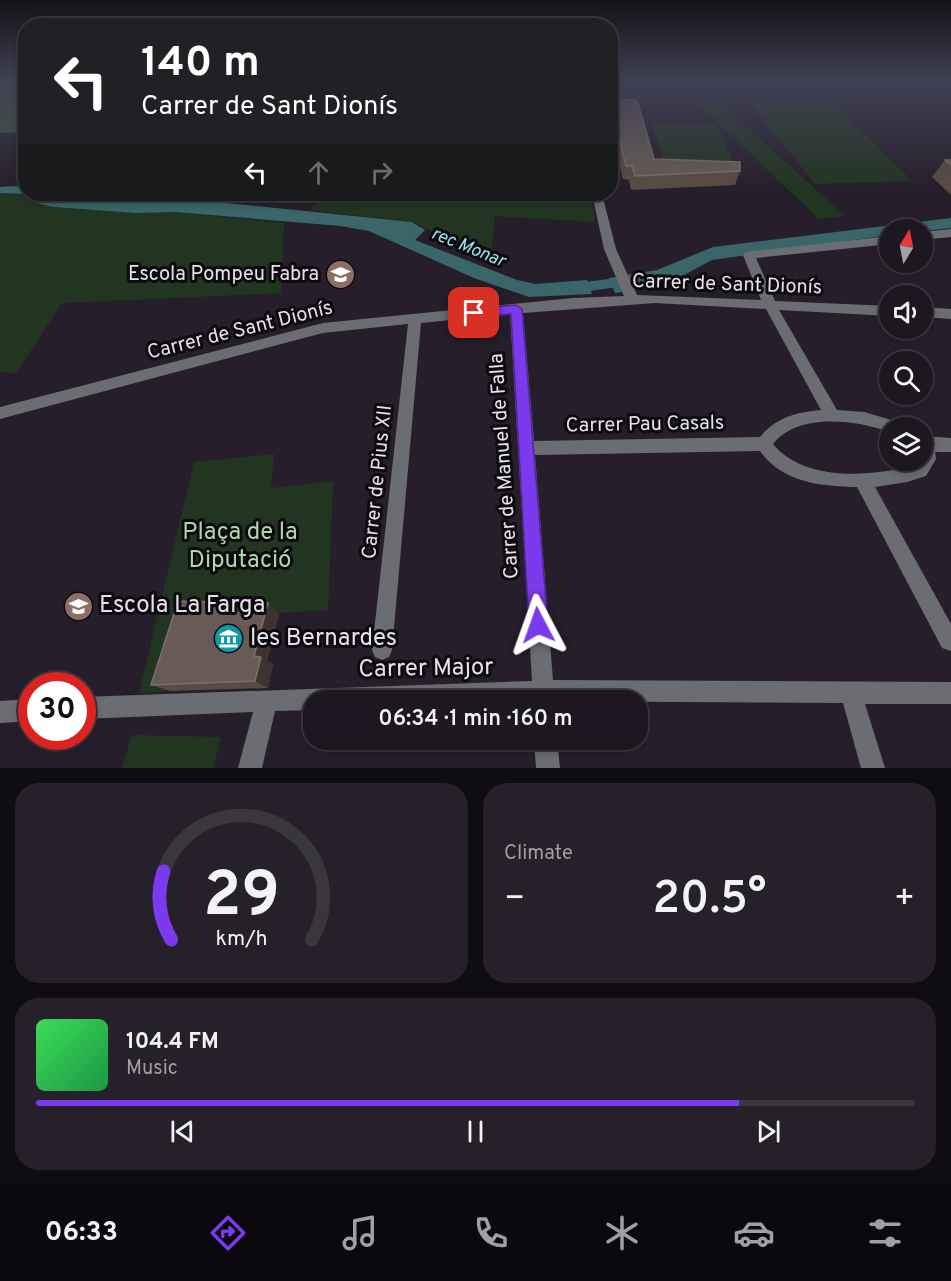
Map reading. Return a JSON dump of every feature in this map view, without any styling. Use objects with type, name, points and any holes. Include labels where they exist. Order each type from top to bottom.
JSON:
[{"type":"street","points":[[599,201],[610,249],[631,297]]},
{"type":"street","points":[[933,235],[951,233]]},
{"type":"street","points":[[833,417],[770,305],[749,255],[879,241]]},
{"type":"street","name":"Carrer de Sant Dionís","points":[[0,413],[323,328],[631,297],[879,310]]},
{"type":"street","name":"Carrer de Manuel de Falla","points":[[516,309],[543,690]]},
{"type":"street","points":[[933,313],[951,314]]},
{"type":"street","name":"Carrer de Pius XII","points":[[382,650],[415,319]]},
{"type":"street","points":[[879,424],[852,417],[803,418],[789,422],[769,434],[764,444],[777,460],[797,471],[862,479],[889,478],[920,471]]},
{"type":"street","name":"Carrer Pau Casals","points":[[526,448],[764,444]]},
{"type":"street","points":[[933,444],[951,445]]},
{"type":"street","points":[[862,479],[949,641]]},
{"type":"street","points":[[851,692],[873,768]]},
{"type":"street","name":"Carrer Major","points":[[648,695],[951,693]]},
{"type":"street","name":"Carrer Major","points":[[96,707],[303,699]]},
{"type":"street","points":[[250,768],[267,700]]},
{"type":"street","points":[[0,712],[18,711]]},
{"type":"street","points":[[547,750],[548,768]]},
{"type":"green space","points":[[711,117],[735,117],[845,216],[819,219]]},
{"type":"green space","points":[[761,117],[847,117],[912,181],[815,184]]},
{"type":"green space","points":[[652,124],[716,125],[740,175],[668,173]]},
{"type":"green space","points":[[0,193],[18,194],[18,201],[36,201],[53,207],[135,213],[175,212],[284,223],[281,293],[62,303],[16,373],[0,372]]},
{"type":"green space","points":[[318,201],[592,201],[595,222],[495,216],[491,255],[481,253],[412,222],[310,210]]},
{"type":"green space","name":"Plaça de la Diputació","points":[[274,454],[271,488],[333,481],[328,610],[279,613],[170,691],[139,693],[194,462]]},
{"type":"green space","points":[[132,735],[221,737],[213,768],[122,768]]},
{"type":"shaded area","points":[[0,117],[18,117],[18,132],[0,133]]},
{"type":"shaded area","points":[[18,186],[18,194],[0,193],[0,187]]},
{"type":"shaded area","points":[[36,201],[226,203],[412,222],[425,230],[415,240],[517,280],[535,284],[587,280],[592,294],[529,297],[474,278],[369,231],[340,226],[175,212],[135,213],[53,207]]},
{"type":"shaded area","points":[[951,218],[951,228],[933,230],[933,220]]},
{"type":"shaded area","points":[[879,227],[879,236],[712,260],[667,284],[615,293],[609,278],[657,270],[713,247]]},
{"type":"building","points":[[618,117],[642,117],[654,159],[740,162],[740,171],[635,176],[632,166],[626,166],[618,133]]},
{"type":"building","name":"les Bernardes","points":[[178,601],[268,603],[254,656],[261,657],[255,681],[151,685]]},
{"type":"waterway","name":"rec Monar","points":[[569,289],[633,281]]},
{"type":"place","name":"Escola Pompeu Fabra","points":[[340,275]]},
{"type":"place","name":"Escola La Farga","points":[[78,606]]},
{"type":"place","name":"les Bernardes","points":[[229,639]]},
{"type":"route","points":[[474,313],[516,309],[538,625]]}]
